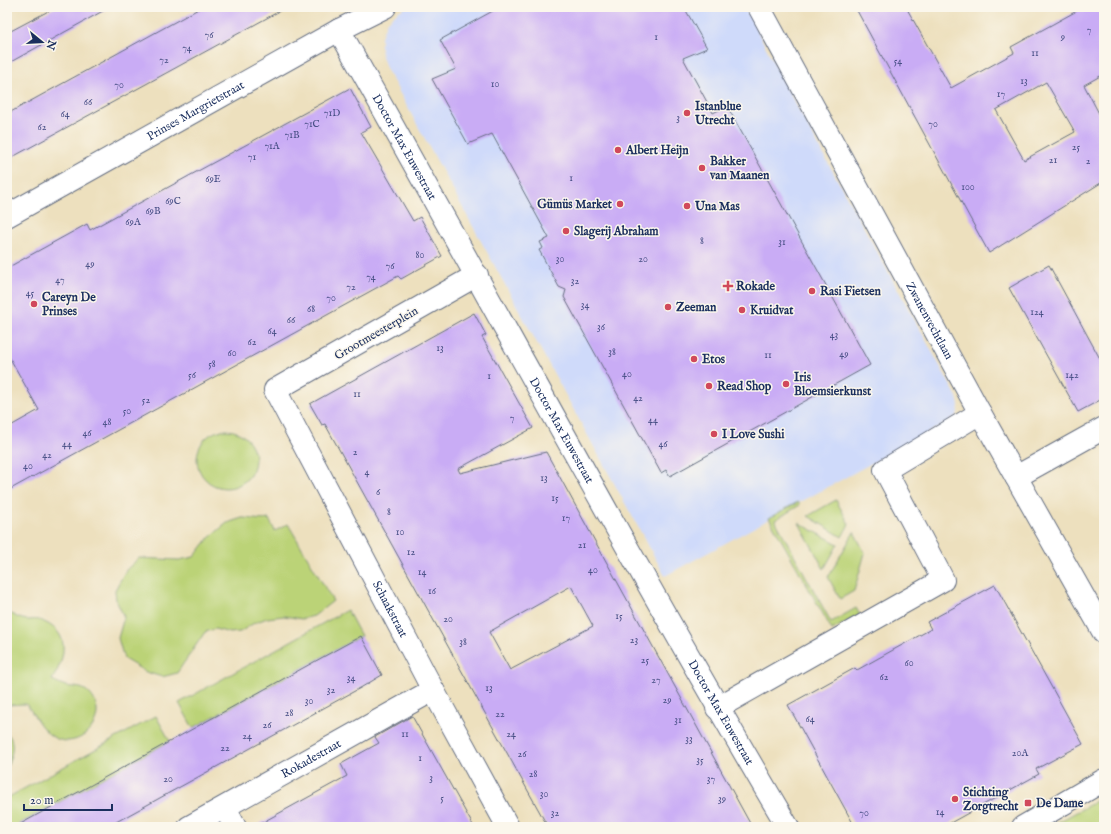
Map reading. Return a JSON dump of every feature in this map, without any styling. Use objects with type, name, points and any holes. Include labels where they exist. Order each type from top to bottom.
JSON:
[{"type":"street","name":"Prinses Margrietstraat","points":[[7,216],[340,30],[385,7]]},
{"type":"street","name":"Zwanenvechtlaan","points":[[759,7],[980,414],[1104,633]]},
{"type":"street","name":"Doctor Max Euwestraat","points":[[340,30],[477,275],[640,572],[717,708],[788,827]]},
{"type":"street","name":"Grootmeesterplein","points":[[275,390],[477,275]]},
{"type":"street","name":"Schaakstraat","points":[[275,390],[433,690],[508,827]]},
{"type":"street","points":[[717,708],[943,580],[885,470],[980,414]]},
{"type":"street","points":[[1016,477],[1104,428]]},
{"type":"street","name":"Rokadestraat","points":[[189,827],[230,818],[433,690]]},
{"type":"street","points":[[1023,827],[1104,780]]},
{"type":"shaded area","points":[[407,7],[745,7],[788,90],[957,397],[959,406],[957,415],[949,421],[665,576],[386,68],[381,53],[381,37],[387,21],[399,11]]},
{"type":"green space","points":[[226,430],[237,432],[250,443],[253,448],[255,459],[253,470],[242,483],[237,486],[226,488],[215,486],[202,475],[199,470],[197,459],[199,448],[210,435],[215,432]]},
{"type":"green space","points":[[836,500],[849,524],[842,537],[808,516]]},
{"type":"green space","points":[[798,502],[800,505],[775,520],[831,622],[856,608],[860,615],[832,630],[769,518]]},
{"type":"green space","points":[[242,518],[262,520],[269,519],[275,531],[288,524],[333,601],[314,616],[302,619],[284,616],[267,618],[254,623],[240,632],[230,633],[215,629],[205,632],[177,673],[162,677],[146,672],[124,659],[118,638],[124,617],[116,600],[115,590],[126,570],[139,558],[179,560],[194,557],[209,538],[227,523]]},
{"type":"green space","points":[[799,523],[838,544],[824,569]]},
{"type":"green space","points":[[854,532],[865,553],[854,591],[840,599],[828,577]]},
{"type":"green space","points":[[347,610],[361,636],[193,728],[179,703]]},
{"type":"green space","points":[[7,611],[21,619],[39,620],[50,625],[57,631],[61,638],[63,654],[61,662],[52,680],[66,686],[84,689],[89,693],[95,702],[97,712],[95,721],[90,730],[83,736],[74,740],[64,741],[53,737],[41,726],[26,704],[7,705]]},
{"type":"green space","points":[[156,716],[170,741],[14,827],[7,827],[7,798]]},
{"type":"green space","points":[[7,733],[12,740],[12,753],[7,767]]},
{"type":"green space","points":[[1104,797],[1104,827],[1049,827]]},
{"type":"building","points":[[56,7],[110,7],[7,64],[7,33]]},
{"type":"building","points":[[202,7],[287,7],[7,160],[7,114]]},
{"type":"building","points":[[500,7],[684,7],[707,48],[683,58],[713,113],[727,106],[870,365],[670,476],[666,470],[661,473],[564,297],[566,290],[559,287],[539,250],[543,248],[540,242],[549,238],[492,134],[468,144],[432,79],[456,69],[440,40]]},
{"type":"building","points":[[855,7],[906,7],[951,88],[1014,53],[1011,47],[1084,7],[1104,7],[1104,74],[1084,85],[1104,123],[1104,181],[989,253]],"holes":[[[1046,82],[1075,132],[1024,160],[996,110]]]},
{"type":"building","points":[[350,88],[371,127],[361,132],[413,221],[420,217],[442,256],[401,279],[398,276],[7,491],[7,428],[39,410],[7,353],[7,268],[87,224],[90,230]]},
{"type":"building","points":[[1049,265],[1104,366],[1104,398],[1078,412],[1009,288]]},
{"type":"building","points":[[474,313],[486,335],[482,337],[533,428],[458,469],[460,473],[546,452],[752,827],[548,827],[325,424],[322,425],[310,404]],"holes":[[[571,586],[593,626],[510,670],[489,632]]]},
{"type":"building","points":[[995,585],[1083,744],[1036,769],[1039,774],[943,827],[855,827],[788,705],[855,668],[857,670],[931,629],[927,622]]},
{"type":"building","points":[[361,636],[382,675],[362,687],[107,827],[15,827]]},
{"type":"building","points":[[412,716],[474,827],[254,827],[347,776],[341,764],[379,743],[375,737]]},
{"type":"place","name":"Istanblue Utrecht","points":[[687,113]]},
{"type":"place","name":"Albert Heijn","points":[[618,150]]},
{"type":"place","name":"Bakker van Maanen","points":[[702,168]]},
{"type":"place","name":"Gümüs Market","points":[[620,204]]},
{"type":"place","name":"Una Mas","points":[[687,206]]},
{"type":"place","name":"Slagerij Abraham","points":[[566,231]]},
{"type":"place","name":"Rokade","points":[[728,286]]},
{"type":"place","name":"Rasi Fietsen","points":[[812,291]]},
{"type":"place","name":"Careyn De Prinses","points":[[34,304]]},
{"type":"place","name":"Zeeman","points":[[668,307]]},
{"type":"place","name":"Kruidvat","points":[[742,310]]},
{"type":"place","name":"Etos","points":[[694,359]]},
{"type":"place","name":"Iris Bloemsierkunst","points":[[786,384]]},
{"type":"place","name":"Read Shop","points":[[709,386]]},
{"type":"place","name":"I Love Sushi","points":[[714,434]]},
{"type":"place","name":"Stichting Zorgtrecht","points":[[955,799]]},
{"type":"place","name":"De Dame","points":[[1028,803]]}]
